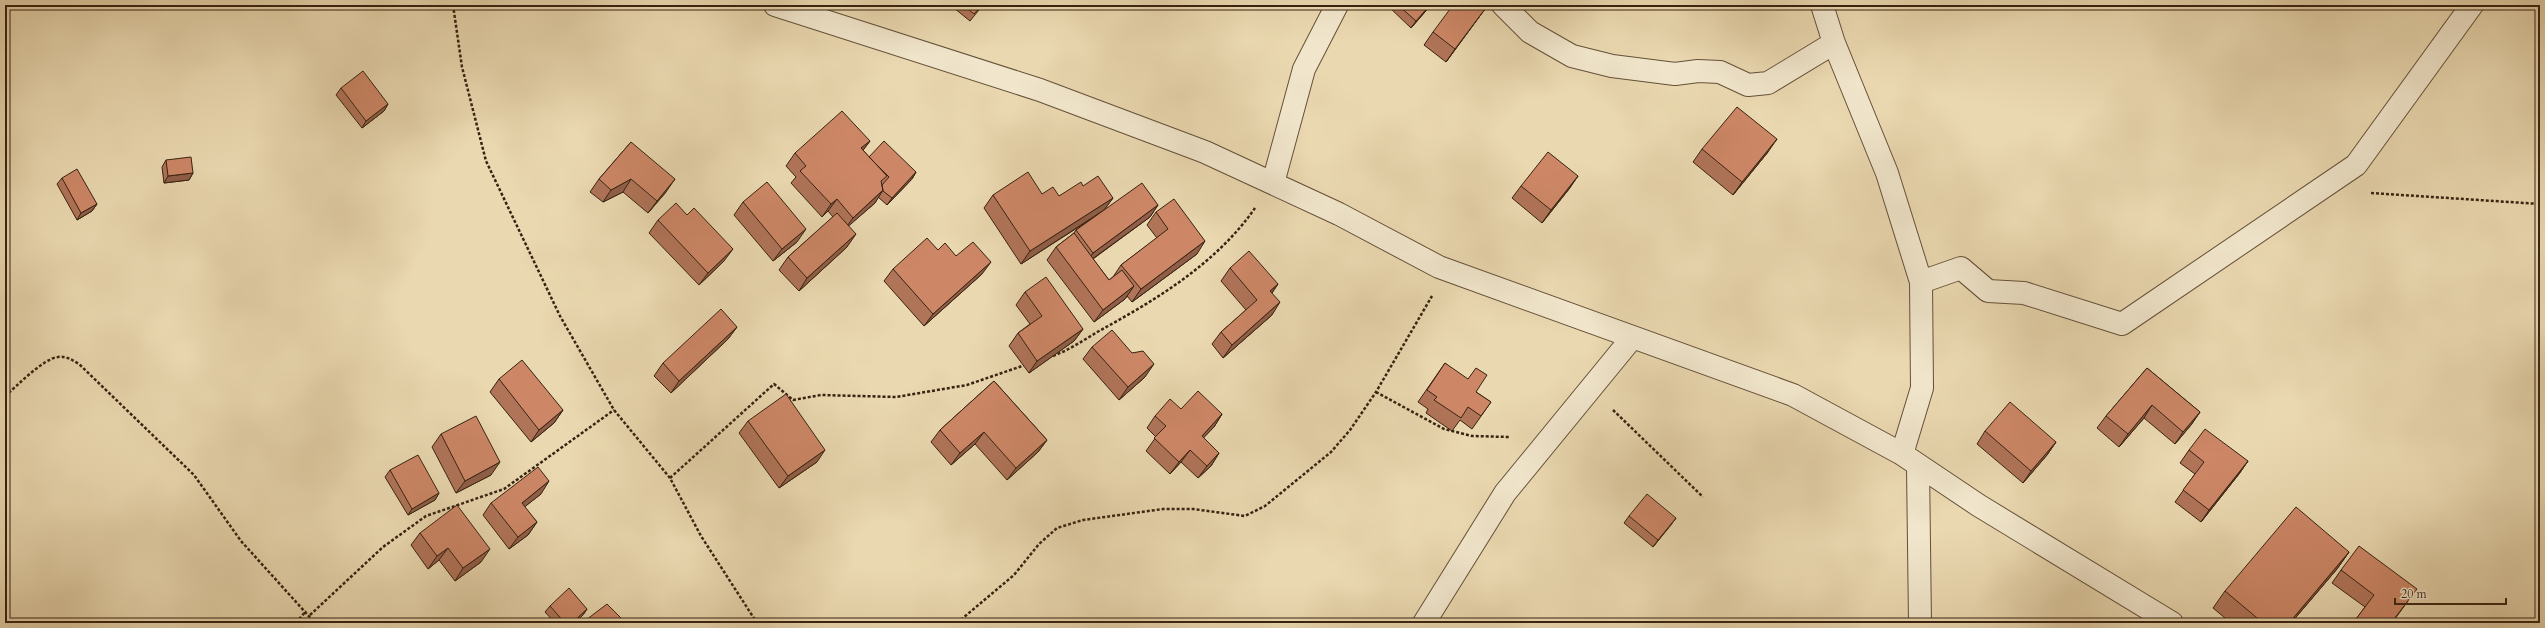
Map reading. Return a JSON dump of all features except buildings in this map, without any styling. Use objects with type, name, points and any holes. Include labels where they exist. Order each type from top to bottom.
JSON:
[{"type":"street","points":[[775,5],[1040,90],[1205,152],[1339,214],[1447,270],[1793,395],[1910,460],[2172,623]]},
{"type":"street","points":[[1272,183],[1304,69],[1337,5]]},
{"type":"street","points":[[1503,5],[1530,32],[1572,56],[1612,66],[1674,74],[1698,71],[1720,72],[1748,85],[1768,83],[1834,43]]},
{"type":"street","points":[[1822,5],[1834,43],[1887,173],[1921,282],[1922,388],[1910,460],[1920,623]]},
{"type":"street","points":[[1921,282],[1961,268],[1988,291],[2024,293],[2122,324],[2356,165],[2472,5]]},
{"type":"street","points":[[1424,623],[1505,493],[1632,338]]},
{"type":"path","points":[[453,5],[462,67],[486,161],[560,316],[614,410],[670,478],[701,536],[757,623]]},
{"type":"path","points":[[1051,356],[1127,316],[1207,262],[1239,231],[1272,183]]},
{"type":"path","points":[[2366,193],[2540,204]]},
{"type":"path","points":[[957,623],[1014,575],[1039,544],[1057,528],[1083,520],[1163,509],[1193,509],[1245,516],[1265,506],[1331,452],[1350,430],[1376,392],[1447,270]]},
{"type":"path","points":[[5,396],[36,369],[57,356],[69,358],[79,364],[194,475],[241,541],[306,610],[315,623]]},
{"type":"path","points":[[670,478],[774,384],[793,400],[821,395],[896,397],[967,385],[1030,363]]},
{"type":"path","points":[[1376,392],[1444,429],[1472,436],[1507,438],[1514,435]]},
{"type":"path","points":[[1587,394],[1610,406],[1703,497]]},
{"type":"path","points":[[310,615],[383,547],[426,516],[504,489],[614,410]]},
{"type":"path","points":[[296,623],[306,610]]}]
